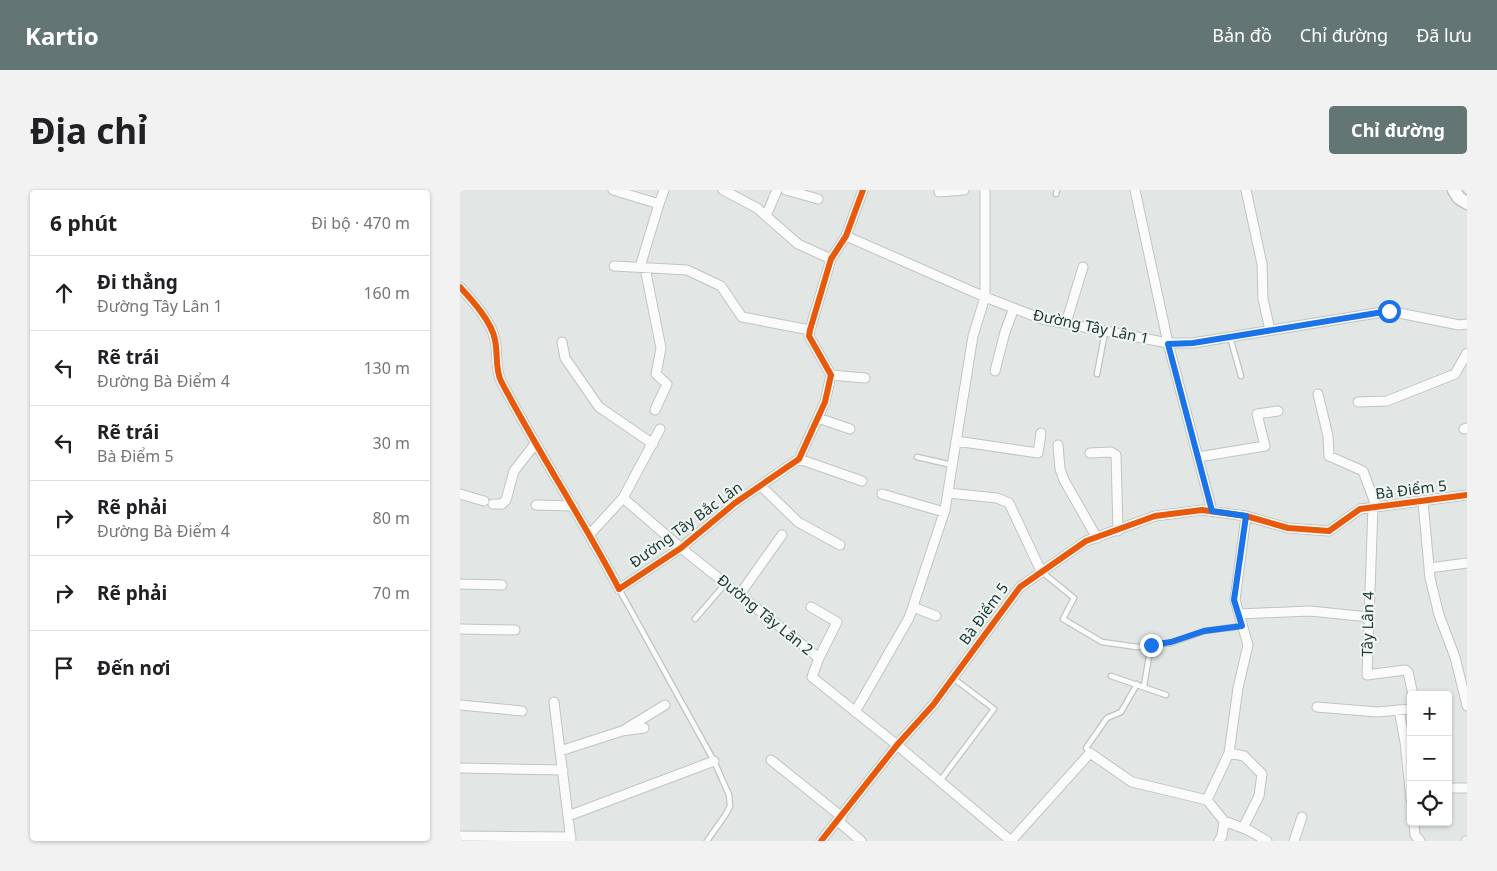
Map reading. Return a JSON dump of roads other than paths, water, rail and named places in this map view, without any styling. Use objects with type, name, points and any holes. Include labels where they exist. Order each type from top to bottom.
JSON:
[{"type":"main road","points":[[1454,190],[1459,198],[1467,203]]},
{"type":"street","points":[[613,190],[659,204]]},
{"type":"street","points":[[655,410],[667,384],[656,374],[661,348],[643,268],[664,190]]},
{"type":"street","points":[[723,190],[757,208],[798,244],[831,259]]},
{"type":"street","points":[[766,216],[777,190]]},
{"type":"street","points":[[786,190],[818,199]]},
{"type":"street","points":[[863,190],[846,236],[831,259],[809,336],[831,375],[865,378]]},
{"type":"street","points":[[939,192],[964,190]]},
{"type":"street","points":[[855,712],[905,626],[944,512],[974,336],[985,298],[985,190]]},
{"type":"street","points":[[1135,190],[1168,344],[1212,511]]},
{"type":"street","points":[[1246,190],[1262,264],[1263,299],[1270,330]]},
{"type":"street","name":"Đường Tây Lân 1","points":[[846,236],[985,298],[1042,319],[1106,330],[1168,344],[1193,343],[1389,311],[1459,325],[1467,324]]},
{"type":"street","points":[[614,266],[687,270],[721,286],[742,317],[810,330]]},
{"type":"street","points":[[1066,323],[1083,266]]},
{"type":"street","points":[[460,287],[476,304],[495,338],[499,378],[534,444],[590,534],[619,589]]},
{"type":"street","points":[[995,371],[1005,332],[1014,308]]},
{"type":"street","points":[[562,342],[565,358],[599,407],[653,444]]},
{"type":"street","points":[[1358,402],[1388,401],[1454,374],[1467,353]]},
{"type":"street","name":"Đường Tây Bắc Lân","points":[[619,589],[680,548],[735,502],[799,459],[825,402],[831,375]]},
{"type":"street","points":[[1318,394],[1324,426],[1328,436],[1328,456],[1363,470],[1374,506]]},
{"type":"street","points":[[1198,457],[1265,446],[1257,414],[1278,411]]},
{"type":"street","points":[[818,418],[850,429]]},
{"type":"street","points":[[590,534],[623,498],[660,429]]},
{"type":"street","points":[[956,441],[1038,453],[1041,434]]},
{"type":"street","points":[[493,504],[502,504],[506,500],[514,471],[534,444]]},
{"type":"street","points":[[1058,445],[1060,469],[1064,480],[1097,538]]},
{"type":"street","points":[[1090,454],[1111,452],[1116,455],[1118,531]]},
{"type":"street","points":[[799,459],[862,481]]},
{"type":"street","points":[[761,486],[798,522],[840,545]]},
{"type":"street","points":[[948,493],[997,498],[1009,503],[1041,571]]},
{"type":"street","points":[[460,494],[484,501]]},
{"type":"street","points":[[882,494],[944,512]]},
{"type":"street","name":"Bà Điểm 5","points":[[821,841],[897,745],[932,705],[1020,586],[1086,541],[1155,516],[1202,510],[1246,516],[1288,528],[1329,531],[1360,509],[1467,496]]},
{"type":"street","name":"Đường Tây Lân 2","points":[[623,498],[680,548],[819,658],[812,677],[897,745],[1011,841]]},
{"type":"street","points":[[1424,502],[1429,568],[1439,615],[1455,657],[1467,706]]},
{"type":"street","points":[[536,505],[573,506]]},
{"type":"street","name":"Tây Lân 4","points":[[1374,506],[1367,675],[1405,670],[1408,672],[1412,691]]},
{"type":"street","points":[[1207,800],[1229,753],[1238,688],[1248,645],[1234,600],[1246,516]]},
{"type":"street","points":[[740,594],[782,536]]},
{"type":"street","points":[[1429,568],[1467,563]]},
{"type":"street","points":[[460,584],[502,584]]},
{"type":"street","points":[[811,607],[837,622],[819,658]]},
{"type":"street","points":[[913,607],[936,616]]},
{"type":"street","points":[[1239,614],[1310,611],[1369,617]]},
{"type":"street","points":[[460,629],[515,630]]},
{"type":"street","points":[[460,836],[571,839],[554,702]]},
{"type":"street","points":[[460,705],[522,711]]},
{"type":"street","points":[[622,731],[665,705]]},
{"type":"street","points":[[1317,707],[1377,712],[1407,709]]},
{"type":"street","points":[[1399,710],[1409,781]]},
{"type":"street","points":[[560,751],[622,731],[644,728]]},
{"type":"street","points":[[1011,841],[1090,753],[1132,782],[1207,800],[1224,821],[1243,828],[1267,841]]},
{"type":"street","points":[[1229,753],[1244,756],[1262,774],[1259,796],[1243,828]]},
{"type":"street","points":[[771,760],[840,819],[861,841]]},
{"type":"street","points":[[568,816],[714,761]]},
{"type":"street","points":[[460,768],[563,770]]},
{"type":"street","points":[[1452,788],[1467,788]]},
{"type":"street","points":[[1294,841],[1302,818]]},
{"type":"street","points":[[1220,838],[1224,821]]},
{"type":"street","points":[[1415,826],[1416,835],[1420,841]]},
{"type":"street","points":[[1410,841],[1420,841]]},
{"type":"lane","points":[[1097,374],[1106,330]]},
{"type":"lane","points":[[1230,337],[1241,376]]},
{"type":"lane","points":[[917,457],[952,465]]},
{"type":"lane","points":[[1041,571],[1074,598],[1063,619],[1102,642],[1137,647],[1171,642],[1204,631],[1242,626]]},
{"type":"lane","points":[[695,618],[726,583]]},
{"type":"lane","points":[[619,589],[714,761],[729,795],[730,806],[707,841]]},
{"type":"lane","points":[[1144,686],[1151,645]]},
{"type":"lane","points":[[1111,676],[1166,695]]},
{"type":"lane","points":[[940,781],[994,709],[953,678]]},
{"type":"lane","points":[[1090,753],[1086,748],[1088,743],[1107,718],[1121,712],[1138,684]]}]
